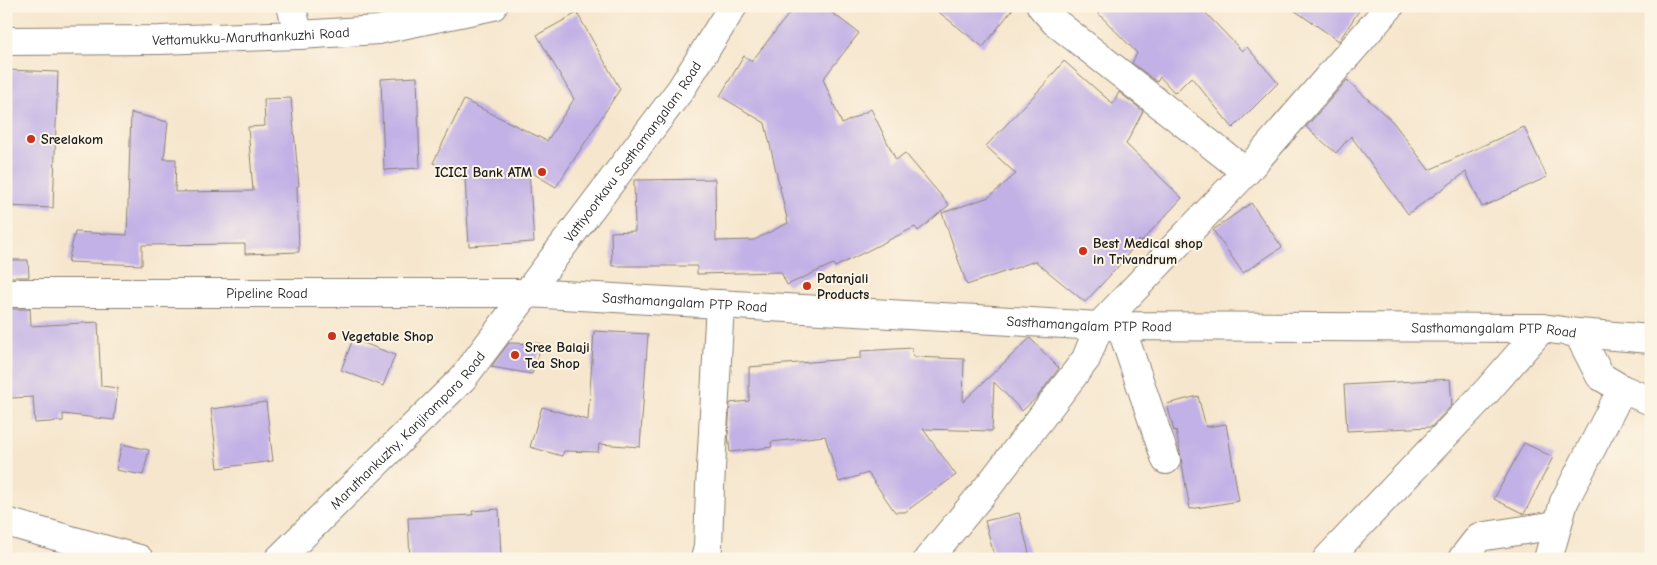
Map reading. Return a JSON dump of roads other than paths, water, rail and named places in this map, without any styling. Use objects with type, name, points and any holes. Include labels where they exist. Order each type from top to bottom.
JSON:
[{"type":"main road","points":[[291,6],[299,35]]},
{"type":"main road","name":"Vettamukku-Maruthankuzhi Road","points":[[6,41],[160,40],[378,30],[493,6]]},
{"type":"main road","name":"Vattiyoorkavu Sasthamangalam Road","points":[[528,293],[681,89],[733,6]]},
{"type":"main road","points":[[1041,6],[1055,22],[1246,172]]},
{"type":"main road","points":[[928,559],[991,483],[1110,326],[1390,6]]},
{"type":"main road","name":"Pipeline Road","points":[[6,293],[528,293]]},
{"type":"main road","name":"Sasthamangalam PTP Road","points":[[528,293],[1110,326],[1542,328],[1651,339]]},
{"type":"main road","name":"Maruthankuzhy, Kanjirampara Road","points":[[282,557],[463,378],[528,293]]},
{"type":"main road","points":[[705,559],[708,547],[720,304]]},
{"type":"main road","points":[[1110,326],[1166,460]]},
{"type":"main road","points":[[1327,559],[1487,391],[1542,328]]},
{"type":"main road","points":[[1578,333],[1600,376],[1622,389],[1651,401]]},
{"type":"main road","points":[[1548,559],[1564,502],[1622,389]]},
{"type":"main road","points":[[6,522],[139,559]]},
{"type":"main road","points":[[1462,559],[1479,537],[1557,525]]},
{"type":"place","name":"Sreelakom","points":[[31,139]]},
{"type":"place","name":"ICICI Bank ATM","points":[[542,172]]},
{"type":"place","name":"Best Medical shop in Trivandrum","points":[[1083,251]]},
{"type":"place","name":"Patanjali Products","points":[[807,286]]},
{"type":"place","name":"Vegetable Shop","points":[[332,336]]},
{"type":"place","name":"Sree Balaji Tea Shop","points":[[515,355]]}]
